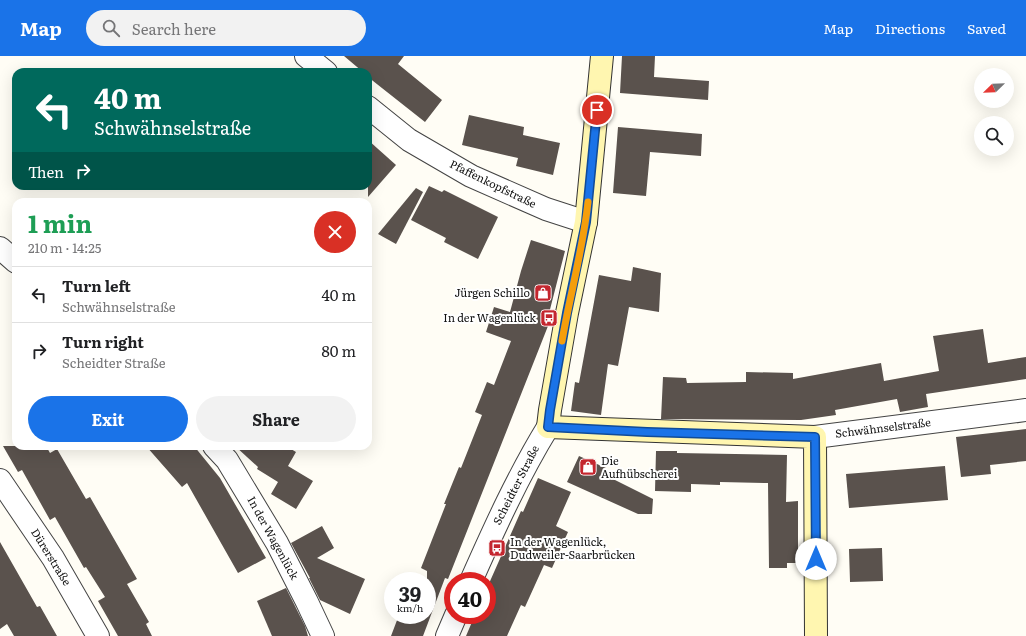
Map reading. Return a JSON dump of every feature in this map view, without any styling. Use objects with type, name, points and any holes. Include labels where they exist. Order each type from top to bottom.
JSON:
[{"type":"street","points":[[306,56],[321,68]]},
{"type":"street","name":"Scheidter Straße","points":[[475,572],[497,522],[535,447],[548,427],[567,313],[586,222],[602,56]]},
{"type":"street","name":"Pfaffenkopfstraße","points":[[372,110],[409,140],[471,176],[546,209],[586,222]]},
{"type":"street","points":[[0,248],[12,258]]},
{"type":"street","name":"Schwähnselstraße","points":[[548,427],[647,432],[815,437],[1026,410]]},
{"type":"street","points":[[815,437],[816,636]]},
{"type":"street","name":"In der Wagenlück","points":[[218,450],[227,460],[277,543],[323,636]]},
{"type":"street","name":"Dürerstraße","points":[[0,480],[53,558],[98,636]]},
{"type":"street","points":[[447,636],[452,624]]},
{"type":"building","points":[[344,56],[404,56],[398,64],[442,100],[425,122],[372,80],[372,68],[358,68]]},
{"type":"building","points":[[622,56],[655,56],[654,77],[709,81],[708,100],[620,93]]},
{"type":"building","points":[[469,115],[524,127],[523,135],[560,143],[553,175],[516,166],[518,158],[462,145]]},
{"type":"building","points":[[618,127],[702,134],[701,156],[650,152],[646,196],[613,193]]},
{"type":"building","points":[[372,144],[396,165],[368,197],[368,190],[372,190]]},
{"type":"building","points":[[429,186],[442,192],[444,190],[498,217],[478,259],[444,242],[446,238],[411,220]]},
{"type":"building","points":[[416,188],[423,192],[396,244],[378,234]]},
{"type":"building","points":[[531,240],[565,251],[546,325],[548,326],[451,572],[444,572],[444,581],[436,602],[436,572],[427,572],[421,568],[446,504],[444,504],[459,467],[461,468],[482,415],[475,412],[487,382],[494,385],[511,341],[486,332],[494,307],[510,312]]},
{"type":"building","points":[[633,267],[661,273],[659,312],[629,307],[618,366],[608,364],[601,415],[571,411],[575,382],[579,383],[599,275],[631,281]]},
{"type":"building","points":[[983,329],[988,363],[1026,357],[1026,379],[926,394],[928,407],[900,412],[897,399],[835,410],[836,415],[801,420],[661,419],[663,377],[686,378],[687,383],[746,382],[746,372],[793,373],[793,379],[881,363],[884,381],[939,371],[933,336]]},
{"type":"building","points":[[1026,429],[1026,461],[990,465],[991,474],[961,477],[956,437]]},
{"type":"building","points":[[3,446],[12,446],[12,450],[48,450],[50,453],[58,450],[86,499],[90,497],[137,579],[127,584],[149,622],[146,624],[152,636],[118,636],[98,601],[105,597],[86,567],[84,568],[55,517],[50,520],[22,470],[18,472]]},
{"type":"building","points":[[150,450],[197,450],[220,478],[266,558],[238,573],[187,483],[182,487]]},
{"type":"building","points":[[239,450],[293,450],[296,452],[288,466],[313,481],[296,509],[271,494],[278,482],[257,469],[258,467]]},
{"type":"building","points":[[656,451],[677,451],[677,453],[787,455],[786,502],[798,501],[798,563],[787,563],[787,568],[769,568],[768,483],[720,482],[720,485],[691,484],[691,492],[655,491]]},
{"type":"building","points":[[579,456],[606,468],[603,474],[653,499],[652,514],[638,514],[567,482]]},
{"type":"building","points":[[945,466],[948,500],[849,508],[846,474]]},
{"type":"building","points":[[538,478],[571,492],[556,526],[568,532],[552,568],[544,565],[525,607],[521,605],[507,636],[466,636],[471,624],[496,624],[496,572],[494,572],[521,511],[523,512]]},
{"type":"building","points":[[322,526],[334,548],[317,558],[365,579],[350,614],[320,600],[291,543]]},
{"type":"building","points":[[0,542],[37,607],[40,606],[57,636],[14,636],[7,624],[0,629]]},
{"type":"building","points":[[882,548],[883,581],[850,582],[849,549]]},
{"type":"building","points":[[286,588],[305,626],[308,636],[272,636],[257,601]]},
{"type":"building","points":[[396,624],[428,624],[423,636],[391,636]]},
{"type":"slow traffic","points":[[562,341],[586,222],[588,202]]},
{"type":"place","name":"Jürgen Schillo","points":[[543,293]]},
{"type":"place","name":"In der Wagenlück","points":[[549,318]]},
{"type":"place","name":"Die Aufhübscherei","points":[[588,467]]},
{"type":"place","name":"In der Wagenlück, Dudweiler-Saarbrücken","points":[[497,548]]},
{"type":"route","points":[[597,110],[586,222],[567,313],[548,427],[647,432],[815,437],[816,559]]}]
